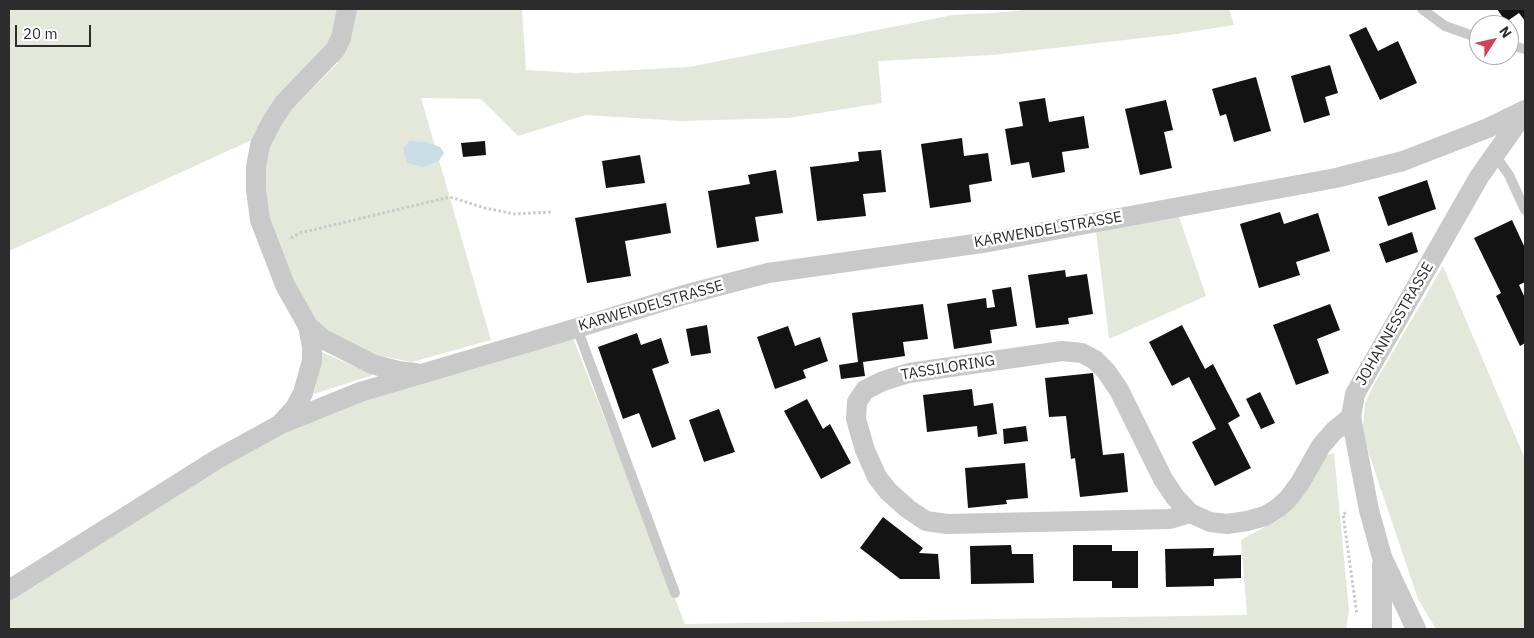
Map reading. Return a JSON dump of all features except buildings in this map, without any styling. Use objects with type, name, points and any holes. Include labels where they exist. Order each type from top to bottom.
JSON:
[{"type":"street","points":[[281,424],[295,408],[303,393],[312,361],[312,347],[308,326],[286,285],[260,220],[256,190],[256,167],[260,145],[284,103],[335,50],[341,38],[347,9]]},
{"type":"street","name":"JOHANNESSTRASSE","points":[[1382,557],[1369,510],[1351,417],[1355,394],[1479,177],[1525,111]]},
{"type":"street","name":"KARWENDELSTRASSE","points":[[9,590],[219,458],[281,424],[360,392],[684,295],[768,273],[989,242],[1336,178],[1403,161],[1488,128],[1525,111]]},
{"type":"street","points":[[308,326],[324,339],[372,364],[398,371],[421,373]]},
{"type":"street","name":"TASSILORING","points":[[1190,513],[1170,519],[946,524],[926,521],[908,509],[888,491],[877,476],[864,450],[856,419],[857,402],[865,390],[883,381],[909,373],[1062,351],[1082,353],[1095,360],[1106,371],[1119,390],[1175,497],[1190,513],[1210,522],[1227,524],[1266,516],[1278,508],[1288,499],[1300,483],[1321,446],[1334,431],[1351,417]]},
{"type":"street","points":[[1382,557],[1382,629]]},
{"type":"street","points":[[1382,557],[1416,629]]},
{"type":"lane","points":[[1422,9],[1445,26],[1469,34]]},
{"type":"lane","points":[[1495,155],[1509,175],[1525,210]]},
{"type":"lane","points":[[571,330],[675,592]]},
{"type":"path","points":[[271,249],[300,233],[450,197],[485,208],[515,214],[551,212]]},
{"type":"path","points":[[1357,617],[1343,514],[1369,510]]},
{"type":"shaded area","points":[[9,9],[522,9],[526,70],[576,73],[689,67],[953,15],[1033,9],[1229,9],[1234,25],[1177,34],[993,55],[878,61],[882,103],[788,118],[681,121],[586,115],[518,136],[481,99],[421,98],[491,340],[412,362],[367,353],[324,330],[299,298],[270,226],[263,168],[270,141],[286,115],[338,63],[331,47],[256,138],[9,251]]},
{"type":"shaded area","points":[[410,141],[426,142],[440,147],[444,153],[439,161],[423,167],[407,163],[403,148]]},
{"type":"shaded area","points":[[1178,214],[1206,296],[1109,339],[1096,231]]},
{"type":"shaded area","points":[[1443,266],[1525,459],[1525,629],[1436,629],[1418,599],[1368,451],[1363,426],[1365,404],[1373,386]]},
{"type":"shaded area","points":[[573,338],[685,624],[1247,615],[1241,540],[1283,517],[1303,491],[1324,456],[1334,453],[1349,611],[1346,629],[9,629],[9,600],[251,449],[318,418],[402,386]]},
{"type":"shaded area","points":[[322,352],[373,375],[314,394]]}]
